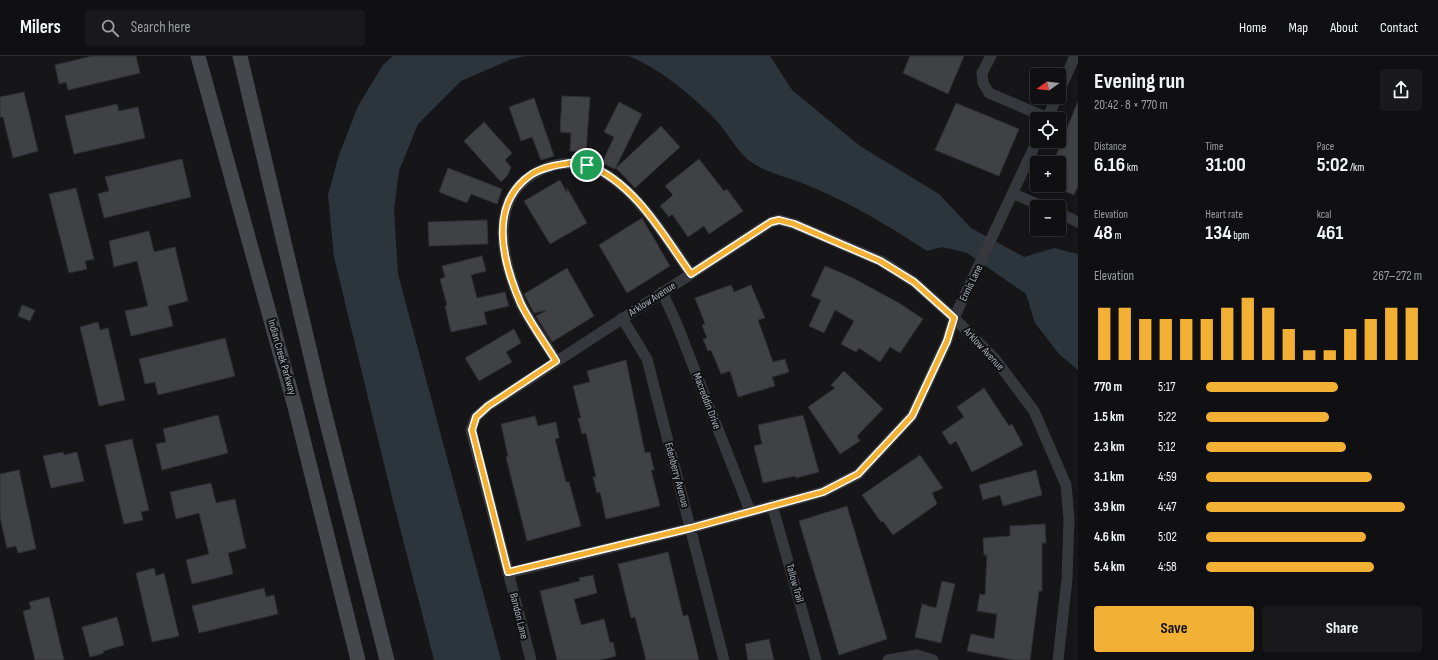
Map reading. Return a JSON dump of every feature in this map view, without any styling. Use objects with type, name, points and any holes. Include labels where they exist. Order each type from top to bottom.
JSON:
[{"type":"street","name":"Indian Creek Parkway","points":[[198,56],[296,407],[358,660]]},
{"type":"street","points":[[240,56],[322,403],[387,660]]},
{"type":"street","points":[[991,56],[982,73],[983,83],[989,93],[1033,112]]},
{"type":"street","points":[[1066,76],[1075,56]]},
{"type":"street","name":"Ennis Lane","points":[[508,572],[691,528],[823,492],[858,474],[912,416],[947,341],[954,318],[1014,194],[1034,148]]},
{"type":"street","points":[[556,361],[522,306],[511,278],[503,243],[502,222],[508,204],[516,188],[532,174],[548,167],[570,163],[587,165],[609,176],[627,190],[648,214],[691,274]]},
{"type":"street","points":[[1014,194],[1030,201]]},
{"type":"street","points":[[1066,216],[1078,222]]},
{"type":"street","name":"Arklow Avenue","points":[[622,318],[771,222],[779,220],[794,224],[880,261],[914,282],[954,318],[995,359],[1034,411],[1066,485],[1069,519],[1067,579],[1058,660]]},
{"type":"street","name":"Macreddin Drive","points":[[662,292],[676,322],[750,511]]},
{"type":"street","name":"Bandon Lane","points":[[531,660],[472,430],[476,417],[488,406],[622,318]]},
{"type":"street","name":"Edenberry Avenue","points":[[622,318],[647,359],[724,660]]},
{"type":"street","name":"Tallow Trail","points":[[772,505],[816,660]]},
{"type":"street","points":[[888,660],[917,655],[933,660]]},
{"type":"shaded area","points":[[393,56],[526,56],[512,59],[461,81],[418,124],[399,171],[394,209],[398,274],[501,660],[434,660],[392,497],[334,257],[328,195],[339,155],[358,106],[383,65]]},
{"type":"shaded area","points":[[628,56],[770,56],[792,90],[860,146],[939,194],[971,228],[1024,257],[1054,248],[1078,254],[1078,370],[1059,354],[1035,323],[1026,294],[967,253],[942,247],[927,251],[883,223],[839,199],[751,162],[737,148],[716,120],[686,92],[651,67]]},
{"type":"building","points":[[92,56],[136,56],[140,73],[68,90],[66,82],[59,84],[55,65]]},
{"type":"building","points":[[910,56],[964,56],[948,94],[903,73]]},
{"type":"building","points":[[24,92],[38,151],[13,158],[3,117],[0,117],[0,97]]},
{"type":"building","points":[[562,96],[590,97],[586,152],[570,151],[571,133],[560,132]]},
{"type":"building","points":[[534,98],[554,156],[541,160],[532,137],[521,141],[509,107]]},
{"type":"building","points":[[1078,101],[1078,186],[1074,195],[1066,192],[1066,156],[1056,156],[1059,148],[1066,148],[1066,131]]},
{"type":"building","points":[[619,102],[642,114],[615,169],[602,163],[614,137],[604,132]]},
{"type":"building","points":[[956,103],[1019,129],[999,176],[935,150]]},
{"type":"building","points":[[117,104],[119,111],[138,107],[145,138],[74,154],[65,116]]},
{"type":"building","points":[[484,122],[512,153],[505,160],[511,167],[508,175],[501,182],[464,141]]},
{"type":"building","points":[[661,126],[680,147],[635,188],[616,168]]},
{"type":"building","points":[[182,159],[191,197],[104,218],[98,194],[109,191],[105,177]]},
{"type":"building","points":[[699,159],[724,191],[727,189],[743,211],[709,234],[704,226],[688,237],[672,214],[669,217],[660,206],[673,195],[665,186]]},
{"type":"building","points":[[448,168],[502,189],[497,204],[471,194],[467,203],[439,192]]},
{"type":"building","points":[[560,180],[567,193],[567,188],[587,223],[550,244],[524,201]]},
{"type":"building","points":[[76,188],[94,259],[85,261],[87,269],[69,273],[49,194]]},
{"type":"building","points":[[642,218],[670,266],[627,293],[599,245]]},
{"type":"building","points":[[487,220],[488,244],[429,246],[428,222]]},
{"type":"building","points":[[149,231],[154,252],[175,247],[188,301],[168,306],[173,326],[131,336],[125,311],[148,306],[137,261],[114,267],[109,241]]},
{"type":"building","points":[[482,256],[486,271],[471,275],[477,298],[505,292],[509,306],[484,312],[487,324],[451,332],[445,306],[447,305],[440,279],[445,277],[442,266]]},
{"type":"building","points":[[825,266],[853,278],[899,303],[923,319],[900,353],[890,347],[880,362],[859,348],[856,352],[841,344],[854,321],[835,310],[824,333],[809,326],[821,300],[811,296]]},
{"type":"building","points":[[567,268],[594,316],[552,342],[536,316],[547,310],[534,313],[524,294]]},
{"type":"building","points":[[731,285],[734,292],[751,285],[765,318],[758,320],[773,362],[785,359],[789,372],[772,377],[775,386],[738,397],[730,371],[721,374],[711,350],[708,351],[703,339],[707,338],[702,325],[705,324],[695,298]]},
{"type":"building","points":[[22,305],[35,310],[30,321],[18,316]]},
{"type":"building","points":[[98,322],[100,330],[108,328],[125,400],[99,406],[80,327]]},
{"type":"building","points":[[514,329],[521,343],[506,352],[512,362],[479,381],[465,358]]},
{"type":"building","points":[[225,338],[235,376],[158,395],[155,382],[145,384],[139,359]]},
{"type":"building","points":[[626,360],[645,453],[650,452],[654,470],[651,470],[660,506],[606,519],[600,492],[597,493],[593,477],[596,477],[586,433],[582,434],[578,418],[581,418],[573,386],[590,382],[587,371]]},
{"type":"building","points":[[844,371],[883,409],[857,436],[860,441],[840,454],[808,407],[835,388],[831,385]]},
{"type":"building","points":[[984,388],[1009,426],[1012,424],[1023,445],[972,472],[956,441],[950,445],[942,432],[964,417],[957,407]]},
{"type":"building","points":[[218,415],[228,453],[162,470],[156,444],[166,442],[163,429]]},
{"type":"building","points":[[803,415],[819,472],[796,478],[795,476],[763,483],[754,446],[762,444],[758,425]]},
{"type":"building","points":[[535,416],[538,426],[556,422],[559,438],[555,439],[566,482],[569,482],[581,526],[527,541],[506,457],[508,456],[501,424]]},
{"type":"building","points":[[132,439],[149,510],[141,512],[143,520],[124,524],[105,445]]},
{"type":"building","points":[[63,452],[64,455],[77,452],[84,481],[51,488],[43,456]]},
{"type":"building","points":[[920,455],[943,488],[932,493],[937,504],[893,535],[883,521],[881,522],[862,495]]},
{"type":"building","points":[[19,470],[36,549],[18,553],[16,546],[7,548],[0,517],[0,474]]},
{"type":"building","points":[[1036,470],[1042,495],[1003,506],[1000,495],[983,500],[979,485]]},
{"type":"building","points":[[211,483],[216,503],[235,499],[246,548],[228,553],[233,574],[192,584],[186,560],[209,554],[199,513],[176,519],[170,492]]},
{"type":"building","points":[[847,506],[887,639],[839,655],[799,521]]},
{"type":"building","points":[[1045,524],[1046,543],[1042,543],[1042,591],[1039,591],[1030,660],[1013,660],[967,651],[971,634],[994,639],[997,614],[977,611],[980,594],[985,595],[987,555],[984,555],[983,538],[1010,536],[1010,526]]},
{"type":"building","points":[[668,552],[683,616],[688,615],[699,660],[646,660],[635,617],[631,618],[618,564]]},
{"type":"building","points":[[154,568],[156,576],[164,573],[179,636],[152,642],[136,573]]},
{"type":"building","points":[[593,575],[597,593],[574,599],[581,625],[604,619],[610,643],[613,642],[616,656],[600,660],[557,660],[540,591],[580,581],[579,578]]},
{"type":"building","points":[[942,581],[955,584],[941,643],[915,637],[922,604],[936,608]]},
{"type":"building","points":[[264,588],[266,597],[274,595],[278,614],[199,633],[192,606]]},
{"type":"building","points":[[49,597],[64,660],[35,660],[23,611],[31,609],[29,602]]},
{"type":"building","points":[[117,617],[124,645],[103,651],[104,653],[90,657],[82,627]]},
{"type":"building","points":[[769,639],[774,660],[748,660],[745,644]]},
{"type":"route","points":[[570,163],[587,165],[609,176],[627,190],[648,214],[691,274],[771,222],[779,220],[794,224],[880,261],[914,282],[954,318],[947,341],[912,416],[858,474],[823,492],[691,528],[508,572],[472,430],[476,417],[488,406],[556,361],[522,306],[511,278],[503,243],[502,222],[508,204],[516,188],[532,174],[548,167],[570,163]]}]
